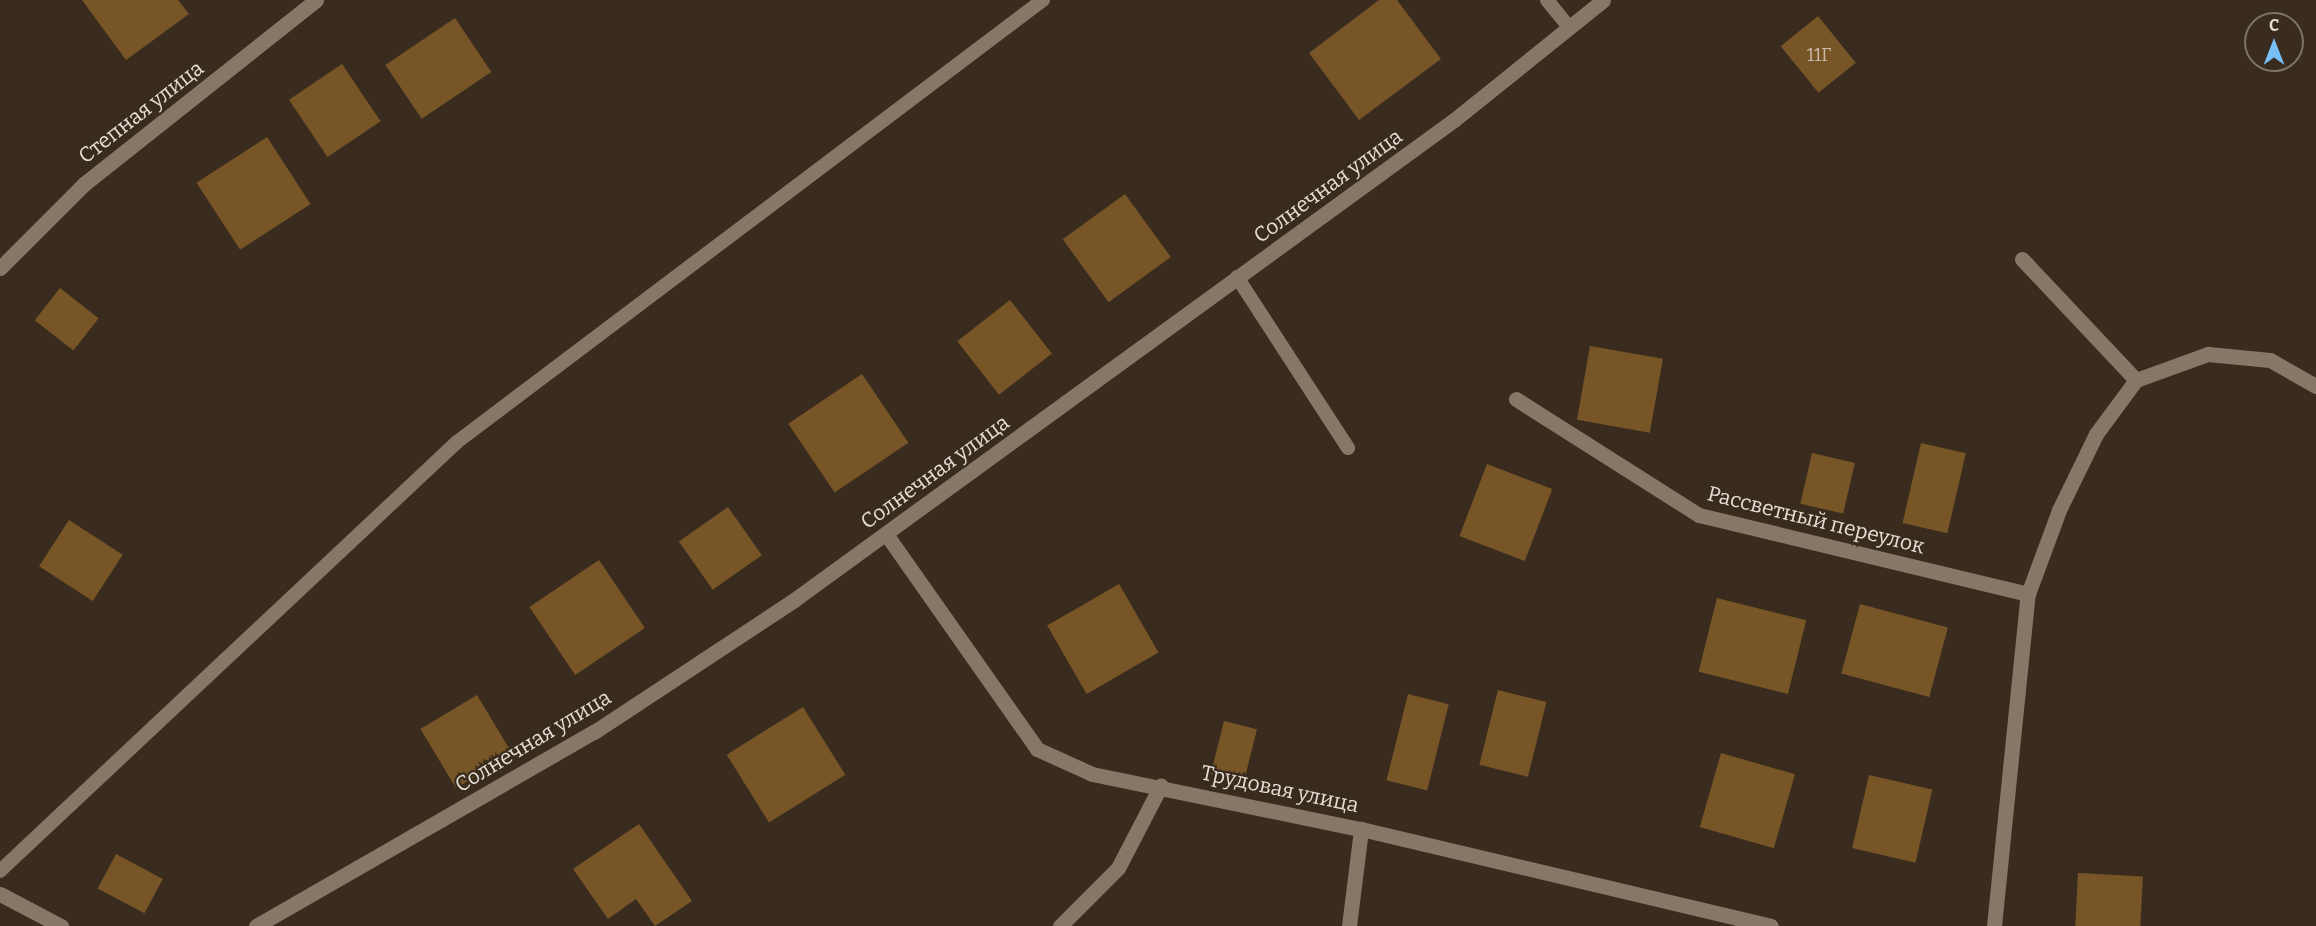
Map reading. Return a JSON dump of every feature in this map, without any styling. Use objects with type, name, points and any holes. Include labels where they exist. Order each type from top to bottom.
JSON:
[{"type":"street","name":"Степная улица","points":[[1,263],[84,184],[316,0]]},
{"type":"street","name":"Солнечная улица","points":[[256,926],[594,732],[886,534],[1454,120],[1603,0]]},
{"type":"street","points":[[2022,258],[2136,380]]},
{"type":"street","points":[[1994,926],[2028,594],[2059,510],[2096,434],[2136,380],[2208,354],[2270,360],[2311,380],[2316,386]]},
{"type":"street","name":"Рассветный переулок","points":[[1516,399],[1699,515],[2028,594]]},
{"type":"street","name":"Трудовая улица","points":[[886,534],[1037,749],[1092,774],[1161,785],[1361,829],[1713,921],[1771,926]]},
{"type":"street","points":[[1060,926],[1118,868],[1161,785]]},
{"type":"street","points":[[1349,926],[1361,829]]},
{"type":"street","points":[[0,894],[61,926]]},
{"type":"lane","points":[[0,871],[457,442],[1043,0]]},
{"type":"lane","points":[[1547,0],[1568,26]]},
{"type":"lane","points":[[1237,277],[1348,448]]},
{"type":"building","points":[[82,0],[178,0],[189,14],[126,60]]},
{"type":"building","points":[[1379,0],[1397,0],[1441,59],[1359,120],[1309,53]]},
{"type":"building","points":[[1818,16],[1856,63],[1818,93],[1781,46]]},
{"type":"building","points":[[455,18],[491,72],[422,119],[385,65]]},
{"type":"building","points":[[342,64],[381,121],[328,157],[289,100]]},
{"type":"building","points":[[267,137],[311,204],[240,250],[197,183]]},
{"type":"building","points":[[1125,194],[1171,257],[1109,302],[1063,239]]},
{"type":"building","points":[[60,288],[99,318],[73,350],[35,320]]},
{"type":"building","points":[[1010,300],[1052,354],[999,395],[957,341]]},
{"type":"building","points":[[1590,346],[1663,359],[1650,433],[1577,420]]},
{"type":"building","points":[[862,374],[908,443],[835,493],[788,424]]},
{"type":"building","points":[[1921,443],[1966,453],[1947,533],[1903,523]]},
{"type":"building","points":[[1812,453],[1855,463],[1843,514],[1800,504]]},
{"type":"building","points":[[1487,464],[1552,489],[1525,561],[1459,536]]},
{"type":"building","points":[[728,507],[762,555],[713,590],[679,541]]},
{"type":"building","points":[[69,520],[123,555],[93,601],[39,566]]},
{"type":"building","points":[[599,560],[645,628],[575,675],[529,607]]},
{"type":"building","points":[[1119,584],[1158,652],[1087,694],[1047,626]]},
{"type":"building","points":[[1717,598],[1806,620],[1788,694],[1699,672]]},
{"type":"building","points":[[1860,604],[1948,628],[1929,697],[1841,674]]},
{"type":"building","points":[[1498,690],[1547,702],[1528,777],[1479,765]]},
{"type":"building","points":[[1408,694],[1449,704],[1427,791],[1386,780]]},
{"type":"building","points":[[477,695],[513,754],[456,788],[420,729]]},
{"type":"building","points":[[803,707],[845,775],[769,823],[727,755]]},
{"type":"building","points":[[1224,721],[1257,729],[1244,783],[1211,774]]},
{"type":"building","points":[[1721,753],[1795,774],[1774,848],[1700,827]]},
{"type":"building","points":[[1869,775],[1932,790],[1915,863],[1852,848]]},
{"type":"building","points":[[639,824],[692,901],[655,926],[636,899],[608,919],[573,869]]},
{"type":"building","points":[[116,854],[163,879],[144,913],[98,888]]},
{"type":"building","points":[[2078,873],[2143,876],[2140,926],[2075,926]]}]
